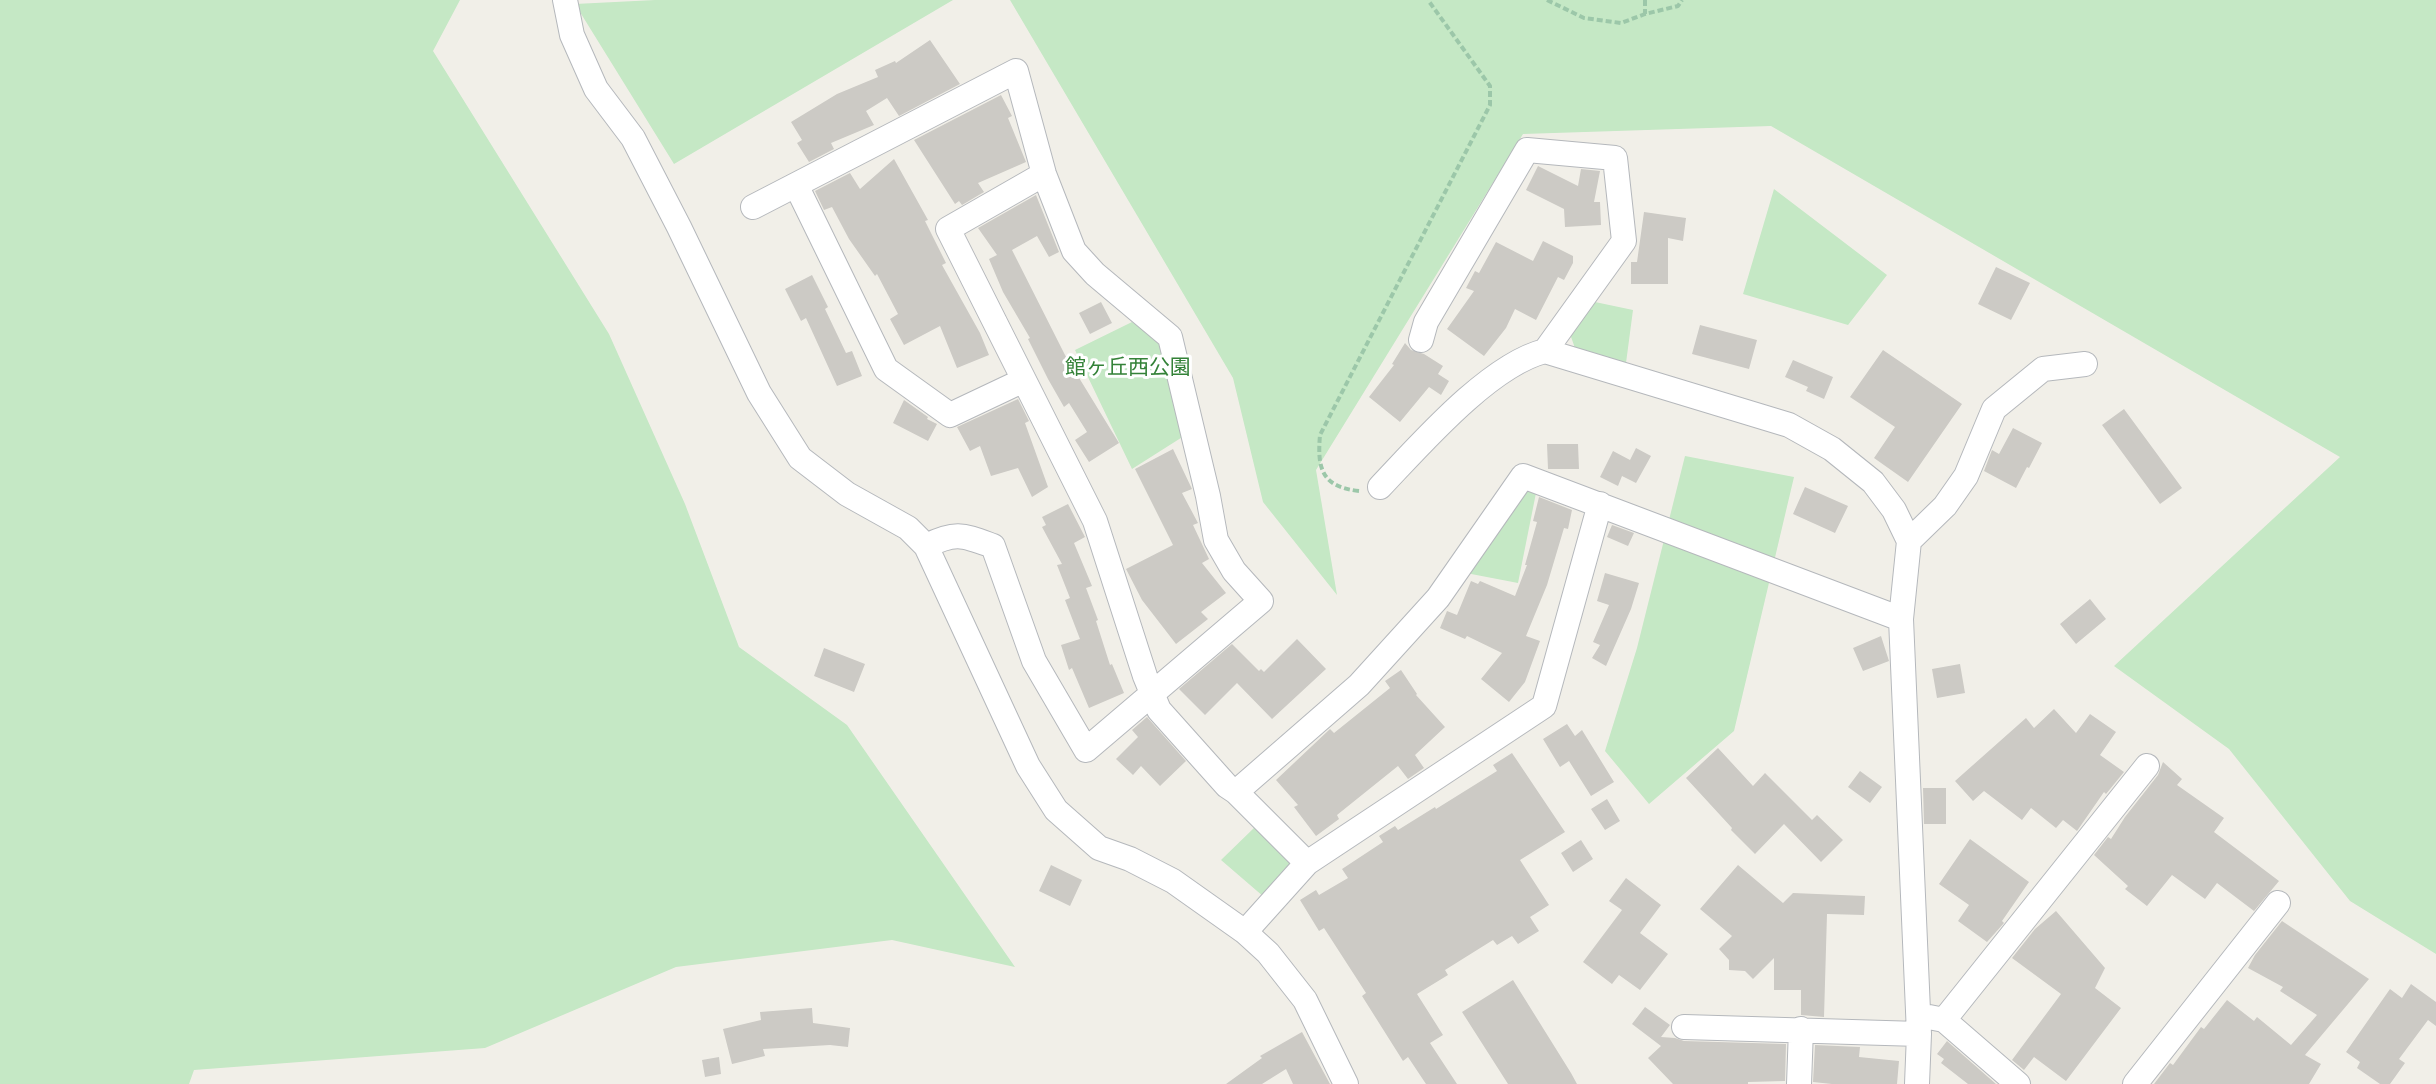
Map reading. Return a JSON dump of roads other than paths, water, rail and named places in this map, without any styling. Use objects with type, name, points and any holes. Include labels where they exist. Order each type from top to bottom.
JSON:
[{"type":"street","points":[[565,0],[572,35],[596,89],[633,138],[679,227],[759,393],[800,458],[847,494],[908,528],[926,546],[1028,766],[1056,810],[1099,848],[1130,859],[1173,881],[1245,932],[1268,953],[1305,1000],[1346,1084]]},
{"type":"street","points":[[753,207],[1016,70],[1044,174],[1074,250],[1095,274],[1170,337],[1208,496],[1216,540],[1234,571],[1262,601],[1086,750],[1034,661],[993,546],[964,535],[953,536],[926,546]]},
{"type":"street","points":[[1421,340],[1426,322],[1527,150],[1615,158],[1624,241],[1545,351]]},
{"type":"street","points":[[1044,174],[948,229],[1095,521],[1159,710],[1227,786],[1236,792],[1307,863]]},
{"type":"street","points":[[796,185],[886,369],[950,415],[1024,380]]},
{"type":"street","points":[[1380,487],[1438,427],[1507,367],[1531,354],[1545,351],[1789,425],[1832,449],[1873,483],[1894,510],[1909,541],[1901,619],[1918,1024],[1917,1084]]},
{"type":"street","points":[[1909,541],[1945,506],[1966,476],[1994,409],[2043,369],[2085,364]]},
{"type":"street","points":[[1236,792],[1359,685],[1438,598],[1523,476],[1901,619]]},
{"type":"street","points":[[1245,932],[1307,863],[1544,706],[1600,504]]},
{"type":"street","points":[[1684,1027],[1801,1029],[1918,1024],[1944,1020],[2147,765]]},
{"type":"street","points":[[2135,1084],[2278,903]]},
{"type":"street","points":[[1944,1020],[2018,1084]]},
{"type":"street","points":[[1799,1084],[1801,1029]]},
{"type":"park label","name":"館ヶ丘西公園","points":[[1128,368]]}]
